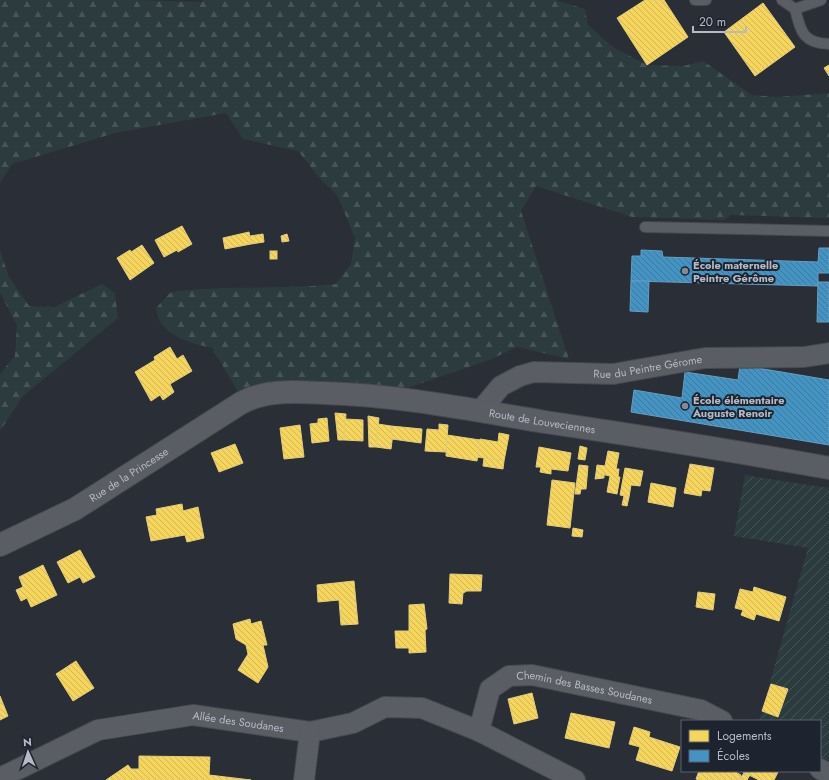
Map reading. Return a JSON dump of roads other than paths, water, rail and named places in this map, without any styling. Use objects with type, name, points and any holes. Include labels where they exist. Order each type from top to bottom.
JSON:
[{"type":"street","name":"Rue du Peintre Gérome","points":[[480,411],[501,386],[520,376],[534,372],[613,374],[705,358],[804,357],[829,353]]},
{"type":"street","name":"Route de Louveciennes","points":[[254,397],[286,391],[362,394],[747,453],[829,468]]},
{"type":"street","name":"Rue de la Princesse","points":[[0,545],[75,509],[225,412],[254,397]]},
{"type":"street","name":"Chemin des Basses Soudanes","points":[[479,731],[490,688],[509,676],[532,675],[701,710],[720,720]]},
{"type":"street","name":"Allée des Soudanes","points":[[0,778],[98,730],[193,716],[310,732],[353,723],[385,707],[422,708],[479,731],[575,780]]},
{"type":"street","points":[[304,780],[310,732]]},
{"type":"lane","points":[[695,0],[706,0]]},
{"type":"lane","points":[[782,0],[795,9],[801,30],[806,38],[813,42],[829,44]]},
{"type":"lane","points":[[795,9],[821,0]]},
{"type":"lane","points":[[645,227],[829,232]]},
{"type":"place","name":"École maternelle Peintre Gérôme","points":[[685,271]]},
{"type":"place","name":"École élémentaire Auguste Renoir","points":[[685,406]]}]
